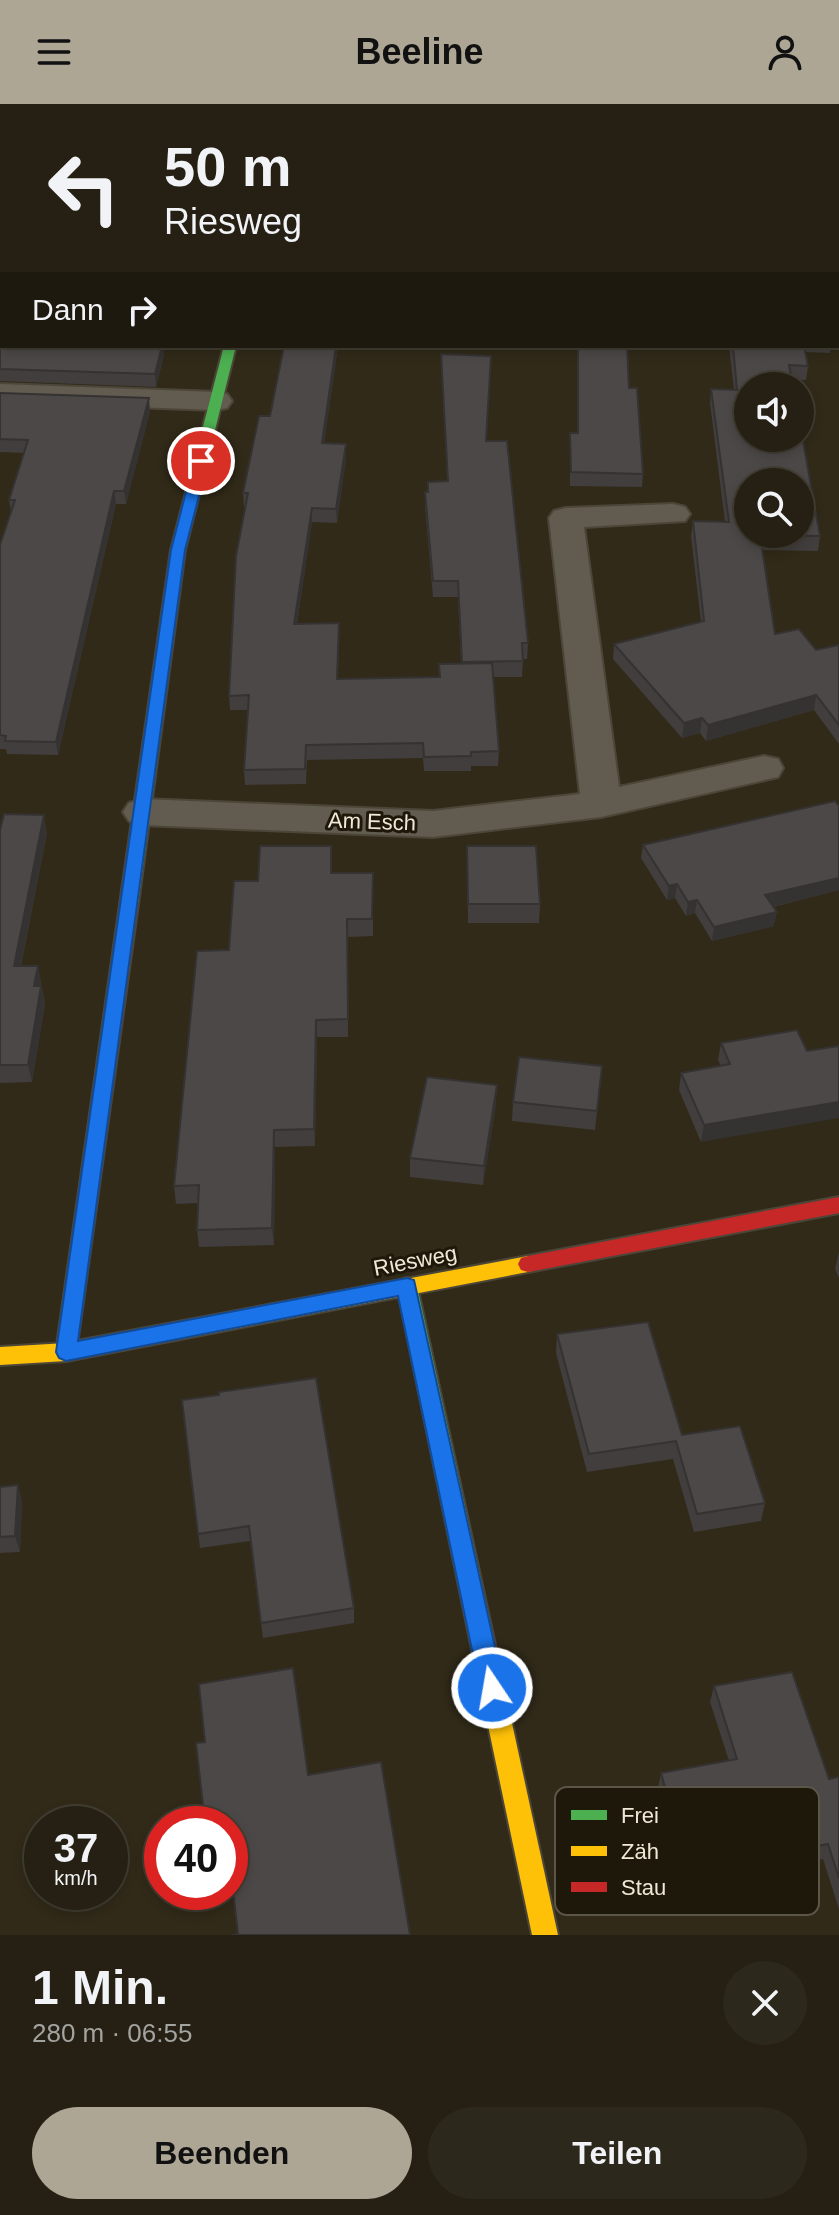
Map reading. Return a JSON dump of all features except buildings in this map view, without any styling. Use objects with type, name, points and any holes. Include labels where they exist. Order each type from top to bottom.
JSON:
[{"type":"street","points":[[66,1352],[178,550],[229,348]]},
{"type":"street","points":[[0,393],[216,401]]},
{"type":"street","points":[[601,804],[566,518],[673,514]]},
{"type":"street","name":"Am Esch","points":[[143,812],[433,824],[601,804],[764,768]]},
{"type":"street","name":"Riesweg","points":[[0,1356],[66,1352],[839,1205]]},
{"type":"street","points":[[407,1286],[545,1935]]},
{"type":"traffic: fast","points":[[129,904],[178,550],[229,348]]},
{"type":"traffic: fast","points":[[407,1286],[485,1654]]},
{"type":"traffic: slow","points":[[0,1356],[66,1352],[528,1264]]},
{"type":"traffic: slow","points":[[485,1654],[545,1935]]},
{"type":"traffic: jam","points":[[66,1352],[129,904]]},
{"type":"traffic: jam","points":[[528,1264],[839,1205]]},
{"type":"route","points":[[201,461],[178,550],[66,1352],[407,1286],[492,1688]]}]
